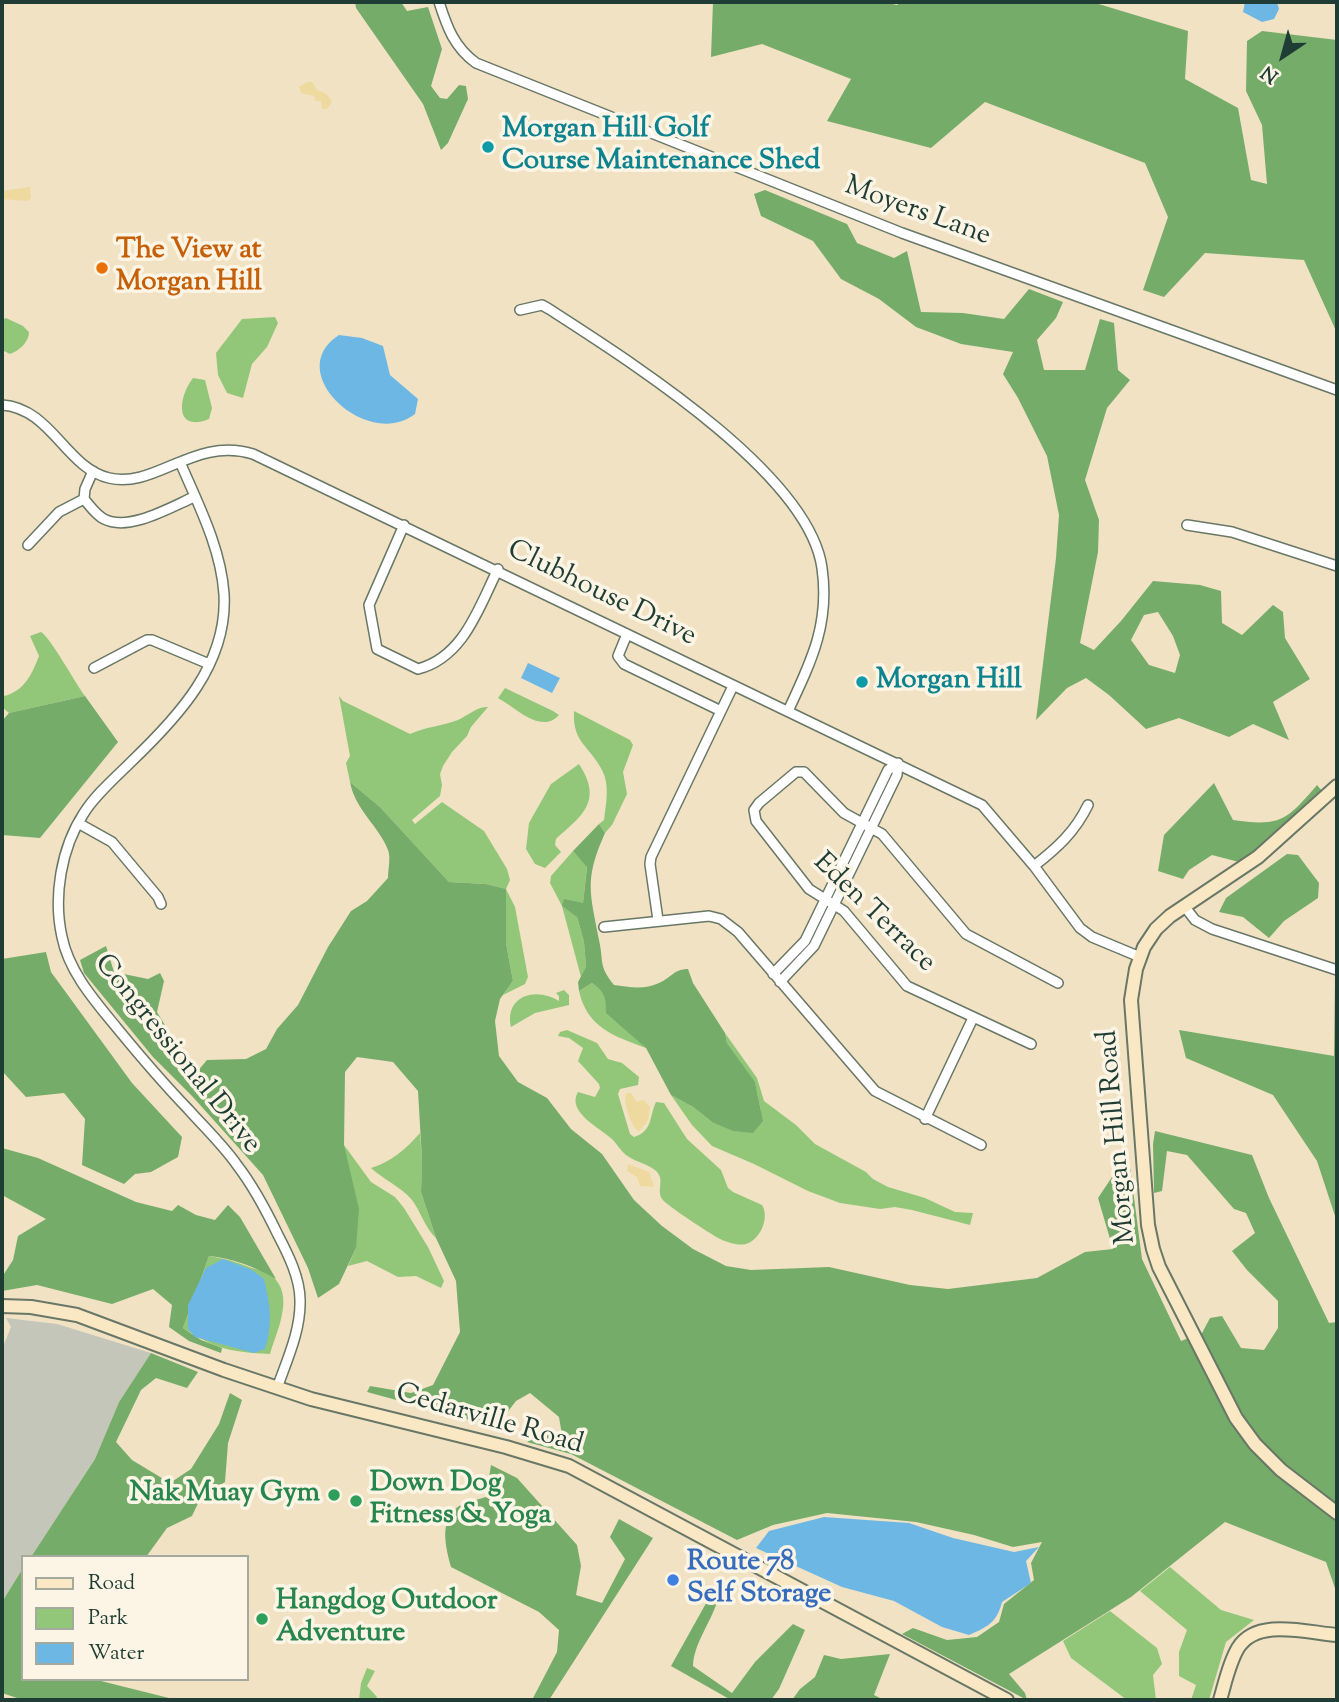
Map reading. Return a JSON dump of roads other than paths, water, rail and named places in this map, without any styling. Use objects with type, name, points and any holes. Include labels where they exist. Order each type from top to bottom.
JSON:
[{"type":"main road","name":"Morgan Hill Road","points":[[1337,786],[1258,857],[1159,926],[1146,943],[1140,957],[1131,1000],[1148,1226],[1155,1257],[1236,1418],[1255,1444],[1281,1470],[1337,1513]]},
{"type":"main road","name":"Cedarville Road","points":[[2,1306],[51,1310],[85,1317],[311,1399],[506,1447],[569,1466],[1007,1700]]},
{"type":"main road","points":[[1220,1700],[1237,1650],[1251,1635],[1275,1630],[1337,1635]]},
{"type":"street","name":"Moyers Lane","points":[[439,2],[449,32],[458,47],[476,63],[902,233],[1337,390]]},
{"type":"street","points":[[520,310],[542,305],[639,368],[698,413],[753,461],[784,491],[803,516],[814,539],[822,566],[822,630],[788,711]]},
{"type":"street","name":"Clubhouse Drive","points":[[2,405],[13,405],[26,410],[93,471],[109,478],[130,480],[218,449],[238,449],[253,454],[498,569],[733,686],[898,762],[982,804],[1086,933],[1140,957]]},
{"type":"street","name":"Congressional Drive","points":[[180,462],[218,555],[224,596],[218,641],[200,685],[181,710],[91,803],[78,823],[63,862],[58,893],[62,939],[76,972],[95,1001],[152,1070],[236,1163],[256,1192],[286,1250],[301,1299],[297,1329],[278,1388]]},
{"type":"street","points":[[93,471],[85,489],[84,499],[103,519],[116,523],[131,523],[194,497]]},
{"type":"street","points":[[29,545],[59,512],[84,499]]},
{"type":"street","points":[[404,525],[369,605],[377,649],[392,657],[418,669],[457,646],[498,569]]},
{"type":"street","points":[[1187,525],[1232,532],[1337,566]]},
{"type":"street","points":[[628,634],[618,656],[624,664],[721,711]]},
{"type":"street","points":[[93,668],[147,640],[209,664]]},
{"type":"street","points":[[658,920],[650,864],[652,857],[733,686]]},
{"type":"street","points":[[780,982],[811,951],[861,823],[888,770],[898,762]]},
{"type":"street","points":[[773,974],[805,941],[829,902],[897,775],[898,762]]},
{"type":"street","name":"Eden Terrace","points":[[861,823],[844,813],[804,772],[796,772],[754,810],[756,821],[809,889],[844,911],[907,986],[1031,1044]]},
{"type":"street","points":[[1034,866],[1073,832],[1088,805]]},
{"type":"street","points":[[78,823],[112,842],[161,904]]},
{"type":"street","points":[[861,823],[882,834],[966,934],[1058,983]]},
{"type":"street","points":[[1185,906],[1193,918],[1212,929],[1337,970]]},
{"type":"street","points":[[604,927],[709,916],[721,919],[738,932],[875,1091],[981,1145]]},
{"type":"street","points":[[926,1119],[973,1018]]},
{"type":"water","points":[[1245,2],[1277,2],[1279,9],[1274,19],[1262,22],[1243,12]]},
{"type":"water","points":[[339,335],[362,338],[383,346],[390,375],[418,399],[415,414],[396,423],[375,422],[355,415],[338,402],[325,386],[320,368],[324,351]]},
{"type":"water","points":[[528,663],[560,678],[552,693],[521,678]]},
{"type":"water","points":[[223,1259],[252,1270],[264,1279],[270,1314],[265,1349],[254,1353],[195,1337],[188,1329],[188,1305],[206,1268]]},
{"type":"water","points":[[824,1517],[909,1523],[953,1538],[1014,1552],[1039,1547],[1026,1561],[1031,1583],[1002,1602],[991,1623],[969,1635],[942,1627],[894,1601],[842,1587],[756,1548],[769,1531]]},
{"type":"place","name":"Morgan Hill Golf Course Maintenance Shed","points":[[488,147]]},
{"type":"place","name":"The View at Morgan Hill","points":[[102,268]]},
{"type":"place","name":"Morgan Hill","points":[[862,682]]},
{"type":"place","name":"Nak Muay Gym","points":[[334,1495]]},
{"type":"place","name":"Down Dog Fitness & Yoga","points":[[356,1501]]},
{"type":"place","name":"Route 78 Self Storage","points":[[673,1580]]},
{"type":"place","name":"Hangdog Outdoor Adventure","points":[[262,1619]]}]
